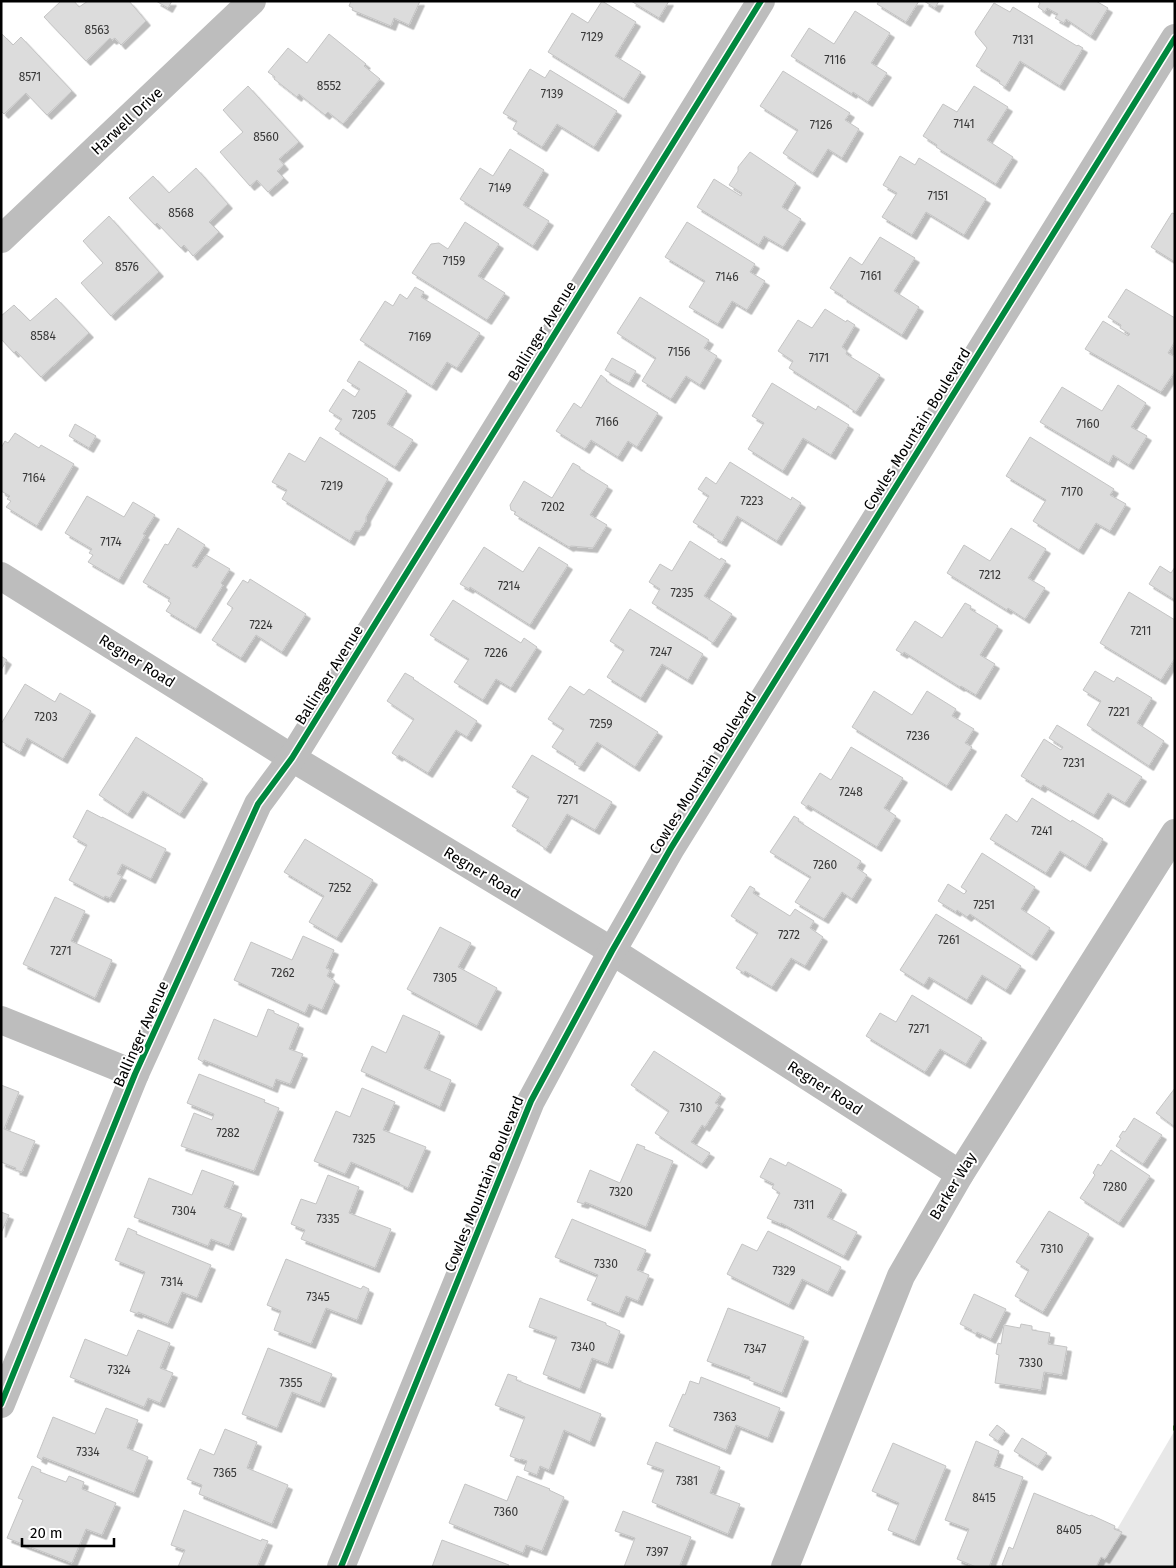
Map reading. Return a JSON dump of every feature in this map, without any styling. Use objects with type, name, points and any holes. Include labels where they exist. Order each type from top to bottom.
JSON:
[{"type":"street","name":"Harwell Drive","points":[[1,240],[252,1]]},
{"type":"street","name":"Ballinger Avenue","points":[[1,1404],[135,1074],[258,804],[292,758],[761,1]]},
{"type":"street","name":"Cowles Mountain Boulevard","points":[[341,1567],[531,1101],[612,951],[671,848],[1175,38]]},
{"type":"street","name":"Regner Road","points":[[1,576],[292,758],[612,951],[960,1174]]},
{"type":"street","name":"Barker Way","points":[[785,1567],[901,1276],[960,1174],[1175,833]]},
{"type":"street","points":[[1,1020],[135,1074]]},
{"type":"shaded area","points":[[1175,1430],[1175,1567],[1095,1567]]},
{"type":"building","points":[[61,1],[74,1],[79,7],[88,1],[129,1],[146,21],[121,45],[115,38],[112,40],[110,38],[86,61],[44,17]]},
{"type":"building","points":[[156,1],[172,1],[168,8]]},
{"type":"building","points":[[351,1],[420,1],[409,25],[394,18],[391,26],[352,10],[353,8],[349,6]]},
{"type":"building","points":[[602,1],[636,22],[615,56],[641,72],[624,99],[548,52],[572,13],[588,23]]},
{"type":"building","points":[[631,1],[669,1],[659,18]]},
{"type":"building","points":[[879,1],[919,1],[906,22],[877,4]]},
{"type":"building","points":[[924,1],[939,1],[935,8]]},
{"type":"building","points":[[1037,1],[1096,1],[1108,8],[1091,36],[1066,19],[1064,23],[1055,18],[1058,14],[1047,8],[1045,12],[1038,7],[1040,3]]},
{"type":"building","points":[[994,3],[1010,12],[1013,7],[1083,48],[1060,86],[1020,61],[1005,87],[999,83],[1000,81],[976,66],[987,48],[975,32]]},
{"type":"building","points":[[855,11],[890,33],[871,63],[887,73],[868,102],[791,56],[809,28],[834,44]]},
{"type":"building","points":[[2,34],[13,45],[21,37],[72,91],[47,115],[26,93],[4,114],[1,111]]},
{"type":"building","points":[[329,34],[366,64],[364,66],[380,79],[343,124],[328,112],[325,115],[299,94],[297,97],[268,72],[288,48],[307,63]]},
{"type":"building","points":[[530,69],[545,78],[550,70],[617,111],[594,147],[557,124],[542,147],[513,129],[517,121],[503,113]]},
{"type":"building","points":[[783,71],[850,113],[845,120],[859,129],[842,158],[828,149],[813,173],[783,153],[798,130],[760,106]]},
{"type":"building","points":[[248,86],[299,142],[279,159],[284,165],[277,171],[284,178],[268,192],[257,180],[250,186],[220,152],[243,132],[223,110]]},
{"type":"building","points":[[974,86],[1008,107],[987,140],[1013,157],[996,184],[936,147],[937,145],[923,136],[943,104],[957,112]]},
{"type":"building","points":[[510,149],[544,170],[523,205],[549,221],[533,246],[460,199],[480,168],[493,176]]},
{"type":"building","points":[[750,152],[796,183],[782,207],[801,219],[783,247],[764,236],[759,245],[697,207],[714,179],[741,196],[742,193],[729,185],[738,171],[738,167]]},
{"type":"building","points":[[900,156],[915,165],[919,158],[986,199],[964,235],[926,212],[912,235],[882,217],[897,193],[883,185]]},
{"type":"building","points":[[196,168],[228,204],[209,222],[219,232],[193,256],[184,245],[181,248],[157,223],[155,225],[129,198],[153,176],[169,193]]},
{"type":"building","points":[[1172,213],[1175,214],[1175,262],[1151,247]]},
{"type":"building","points":[[109,216],[159,272],[111,316],[81,283],[103,263],[83,241]]},
{"type":"building","points":[[465,222],[499,244],[478,276],[505,293],[487,320],[412,273],[431,244],[439,243],[448,249]]},
{"type":"building","points":[[687,222],[755,264],[750,272],[765,281],[747,310],[732,301],[718,324],[689,307],[705,281],[665,257]]},
{"type":"building","points":[[880,237],[915,258],[894,291],[919,307],[902,335],[830,288],[850,257],[862,265]]},
{"type":"building","points":[[415,287],[424,292],[421,297],[480,333],[457,368],[447,362],[432,386],[360,340],[385,301],[393,306],[400,294],[407,299]]},
{"type":"building","points":[[1126,289],[1175,318],[1175,341],[1168,353],[1175,357],[1175,371],[1161,392],[1085,349],[1103,321],[1128,336],[1130,334],[1120,328],[1121,325],[1108,317]]},
{"type":"building","points":[[640,297],[709,340],[704,348],[717,356],[700,385],[686,376],[671,399],[642,381],[656,358],[617,333]]},
{"type":"building","points":[[56,298],[89,333],[41,377],[16,351],[14,353],[1,339],[1,316],[14,305],[30,321]]},
{"type":"building","points":[[825,309],[846,322],[847,320],[855,325],[842,347],[847,351],[846,354],[880,375],[856,412],[789,368],[793,361],[778,351],[798,320],[812,328]]},
{"type":"building","points":[[612,358],[636,371],[629,383],[605,370]]},
{"type":"building","points":[[359,361],[407,391],[387,424],[413,440],[395,467],[335,429],[342,419],[329,411],[343,389],[355,397],[360,389],[347,381]]},
{"type":"building","points":[[601,375],[606,381],[658,413],[637,447],[628,441],[618,457],[591,440],[585,449],[556,431],[574,403],[581,408]]},
{"type":"building","points":[[772,383],[816,410],[818,406],[849,425],[831,455],[803,438],[783,471],[748,449],[764,423],[752,416]]},
{"type":"building","points":[[1118,385],[1146,403],[1131,427],[1147,436],[1129,465],[1113,455],[1109,463],[1040,422],[1062,387],[1102,411]]},
{"type":"building","points":[[75,424],[96,436],[89,448],[69,436]]},
{"type":"building","points":[[15,433],[39,448],[41,445],[74,464],[37,526],[6,507],[11,501],[7,499],[10,496],[1,491],[1,448],[5,441],[8,443]]},
{"type":"building","points":[[320,437],[388,479],[360,531],[355,531],[350,541],[282,499],[287,490],[272,482],[289,453],[305,462]]},
{"type":"building","points":[[1030,437],[1114,489],[1110,495],[1126,504],[1110,531],[1096,523],[1079,550],[1033,521],[1046,500],[1006,476]]},
{"type":"building","points":[[730,462],[791,500],[792,497],[801,503],[777,541],[737,516],[722,542],[693,522],[709,496],[698,489],[706,477],[716,484]]},
{"type":"building","points":[[573,463],[608,486],[590,515],[607,525],[593,548],[569,547],[514,514],[516,512],[511,510],[510,505],[524,481],[552,498]]},
{"type":"building","points":[[87,496],[124,517],[133,502],[155,515],[119,580],[88,562],[93,555],[89,553],[92,549],[65,533]]},
{"type":"building","points":[[178,528],[205,545],[192,566],[197,568],[206,555],[230,569],[221,583],[223,585],[196,629],[166,611],[171,603],[168,601],[170,598],[143,582],[165,544],[168,545]]},
{"type":"building","points":[[1011,528],[1046,549],[1028,578],[1045,588],[1025,619],[947,573],[964,545],[990,561]]},
{"type":"building","points":[[690,541],[720,560],[721,558],[726,561],[704,596],[732,614],[713,643],[652,603],[660,589],[649,582],[660,564],[672,571]]},
{"type":"building","points":[[484,547],[523,572],[539,547],[568,565],[530,625],[470,587],[469,589],[460,584]]},
{"type":"building","points":[[1160,566],[1171,573],[1175,567],[1175,600],[1149,584]]},
{"type":"building","points":[[250,579],[306,614],[282,652],[256,635],[241,658],[212,640],[233,608],[227,604],[243,580],[248,583]]},
{"type":"building","points":[[1129,592],[1175,620],[1175,658],[1161,680],[1100,643]]},
{"type":"building","points":[[453,600],[521,643],[524,638],[537,647],[511,688],[496,679],[483,700],[454,682],[469,659],[430,635]]},
{"type":"building","points":[[965,603],[971,606],[970,609],[998,626],[980,655],[995,664],[976,695],[904,652],[903,654],[896,650],[915,621],[942,638]]},
{"type":"building","points":[[630,609],[703,654],[688,680],[662,664],[641,698],[607,677],[624,650],[610,641]]},
{"type":"building","points":[[1,656],[7,660],[1,670]]},
{"type":"building","points":[[1095,671],[1114,682],[1117,677],[1152,698],[1137,723],[1164,741],[1149,766],[1087,725],[1101,701],[1083,690]]},
{"type":"building","points":[[405,673],[477,721],[467,737],[456,730],[428,773],[399,755],[398,757],[392,753],[414,719],[387,701]]},
{"type":"building","points":[[25,684],[55,702],[60,693],[91,711],[63,759],[27,738],[20,752],[1,741],[1,724]]},
{"type":"building","points":[[570,686],[584,695],[589,689],[658,732],[635,767],[597,742],[580,767],[574,764],[576,762],[552,747],[564,729],[548,719]]},
{"type":"building","points":[[874,691],[912,715],[927,691],[956,709],[952,716],[974,729],[965,743],[972,747],[947,786],[852,727]]},
{"type":"building","points":[[1057,725],[1142,777],[1125,803],[1108,793],[1094,815],[1043,785],[1041,788],[1021,776],[1044,739],[1061,750],[1063,747],[1049,738]]},
{"type":"building","points":[[136,737],[203,779],[180,814],[143,791],[128,814],[99,795]]},
{"type":"building","points":[[851,747],[903,778],[884,808],[896,816],[877,847],[808,805],[807,807],[801,803],[820,773],[831,780]]},
{"type":"building","points":[[532,755],[612,802],[595,830],[567,814],[546,849],[540,843],[512,826],[529,797],[512,787]]},
{"type":"building","points":[[1032,798],[1103,839],[1086,867],[1060,851],[1046,873],[990,839],[1006,814],[1017,822]]},
{"type":"building","points":[[87,810],[166,849],[151,879],[122,864],[117,874],[122,876],[110,898],[105,896],[104,898],[69,880],[87,845],[73,837]]},
{"type":"building","points":[[794,816],[799,819],[798,821],[861,861],[857,868],[867,875],[852,899],[842,892],[824,919],[795,902],[811,877],[770,852]]},
{"type":"building","points":[[305,839],[373,880],[337,938],[309,922],[324,896],[284,872]]},
{"type":"building","points":[[982,853],[1035,887],[1021,909],[1050,928],[1032,956],[970,914],[967,917],[938,901],[948,884],[964,894],[967,891],[961,887]]},
{"type":"building","points":[[750,886],[755,889],[753,893],[790,916],[795,909],[814,921],[810,928],[823,937],[805,966],[791,958],[772,987],[745,971],[744,973],[736,968],[758,933],[731,916]]},
{"type":"building","points":[[55,897],[85,911],[71,941],[112,960],[95,998],[23,964]]},
{"type":"building","points":[[936,914],[1021,966],[1006,990],[982,975],[967,1000],[929,977],[924,985],[900,970]]},
{"type":"building","points":[[440,927],[471,943],[458,967],[497,988],[477,1026],[407,989]]},
{"type":"building","points":[[303,936],[334,950],[326,968],[330,970],[327,976],[335,981],[322,1010],[309,1004],[305,1013],[234,980],[251,942],[292,960]]},
{"type":"building","points":[[912,995],[982,1038],[966,1064],[940,1049],[925,1072],[866,1036],[880,1013],[896,1022]]},
{"type":"building","points":[[268,1009],[299,1024],[289,1049],[303,1054],[290,1084],[276,1079],[273,1088],[198,1059],[214,1019],[257,1037]]},
{"type":"building","points":[[403,1015],[440,1032],[424,1068],[451,1080],[440,1107],[361,1071],[372,1046],[386,1053]]},
{"type":"building","points":[[654,1051],[721,1094],[715,1103],[719,1105],[705,1127],[702,1125],[691,1142],[710,1153],[702,1164],[655,1133],[669,1111],[631,1085]]},
{"type":"building","points":[[199,1074],[265,1100],[264,1102],[279,1108],[254,1171],[181,1146],[194,1113],[212,1120],[214,1114],[187,1103]]},
{"type":"building","points":[[1,1085],[19,1092],[4,1129],[35,1141],[22,1172],[1,1162]]},
{"type":"building","points":[[362,1088],[395,1102],[383,1130],[426,1147],[408,1188],[351,1162],[345,1174],[314,1161],[336,1111],[350,1117]]},
{"type":"building","points":[[1175,1088],[1175,1127],[1156,1113]]},
{"type":"building","points":[[1134,1118],[1162,1135],[1143,1164],[1116,1146],[1121,1138],[1119,1137],[1123,1131],[1125,1132]]},
{"type":"building","points":[[637,1144],[645,1147],[644,1149],[673,1161],[646,1227],[585,1202],[584,1204],[577,1202],[590,1170],[620,1183]]},
{"type":"building","points":[[1111,1150],[1150,1176],[1119,1223],[1080,1198],[1095,1175],[1093,1173],[1098,1164],[1101,1166]]},
{"type":"building","points":[[770,1158],[786,1166],[788,1162],[842,1190],[827,1217],[857,1232],[844,1256],[781,1223],[767,1218],[780,1193],[772,1188],[774,1184],[760,1177]]},
{"type":"building","points":[[202,1170],[234,1182],[224,1207],[242,1214],[229,1246],[211,1239],[208,1246],[134,1217],[149,1178],[192,1195]]},
{"type":"building","points":[[328,1175],[359,1187],[349,1213],[391,1229],[375,1268],[301,1239],[305,1230],[291,1224],[301,1199],[316,1204]]},
{"type":"building","points":[[1049,1211],[1089,1234],[1043,1312],[1015,1296],[1029,1270],[1016,1262]]},
{"type":"building","points":[[1,1212],[9,1215],[1,1233]]},
{"type":"building","points":[[572,1219],[646,1250],[637,1270],[649,1275],[638,1301],[626,1296],[619,1313],[587,1300],[598,1275],[555,1257]]},
{"type":"building","points":[[128,1228],[137,1232],[136,1234],[211,1265],[197,1298],[182,1292],[168,1324],[138,1312],[138,1314],[130,1311],[145,1272],[115,1260]]},
{"type":"building","points":[[768,1231],[841,1267],[828,1292],[802,1279],[789,1305],[727,1274],[742,1244],[757,1251]]},
{"type":"building","points":[[286,1259],[361,1289],[363,1286],[369,1289],[357,1320],[326,1308],[311,1344],[274,1330],[281,1311],[267,1305]]},
{"type":"building","points":[[974,1294],[1006,1309],[991,1339],[977,1332],[976,1334],[960,1324]]},
{"type":"building","points":[[540,1298],[606,1323],[606,1325],[620,1331],[608,1364],[592,1358],[580,1389],[543,1374],[557,1337],[529,1327]]},
{"type":"building","points":[[728,1308],[804,1337],[782,1393],[749,1380],[750,1377],[707,1361]]},
{"type":"building","points":[[1021,1324],[1032,1326],[1032,1330],[1050,1333],[1048,1344],[1067,1347],[1062,1375],[1044,1372],[1041,1390],[995,1383],[999,1355],[996,1354],[998,1343],[1001,1344],[1004,1325],[1020,1328]]},
{"type":"building","points":[[138,1330],[170,1343],[160,1368],[173,1373],[160,1403],[148,1398],[144,1407],[70,1377],[85,1339],[127,1356]]},
{"type":"building","points":[[268,1348],[332,1374],[320,1403],[292,1392],[277,1428],[242,1414]]},
{"type":"building","points":[[508,1374],[517,1377],[516,1380],[601,1414],[590,1442],[564,1430],[549,1470],[540,1466],[537,1475],[524,1470],[527,1461],[510,1456],[525,1417],[495,1405]]},
{"type":"building","points":[[701,1377],[780,1408],[768,1438],[736,1425],[726,1450],[669,1426],[690,1381],[699,1384]]},
{"type":"building","points":[[106,1408],[138,1420],[127,1448],[148,1457],[134,1493],[43,1457],[42,1460],[37,1457],[53,1417],[95,1434]]},
{"type":"building","points":[[997,1425],[1005,1431],[998,1441],[989,1435]]},
{"type":"building","points":[[225,1429],[257,1442],[247,1468],[288,1485],[272,1524],[199,1494],[202,1485],[187,1479],[200,1449],[214,1455]]},
{"type":"building","points":[[1022,1438],[1047,1453],[1038,1466],[1014,1451]]},
{"type":"building","points":[[976,1441],[999,1451],[994,1466],[1023,1477],[989,1567],[976,1567],[957,1559],[969,1529],[945,1520]]},
{"type":"building","points":[[656,1442],[720,1467],[710,1493],[740,1504],[728,1534],[652,1502],[664,1470],[647,1464]]},
{"type":"building","points":[[893,1443],[946,1466],[915,1541],[888,1530],[899,1503],[872,1491]]},
{"type":"building","points":[[32,1466],[41,1470],[40,1472],[66,1482],[69,1476],[84,1482],[82,1489],[116,1503],[102,1535],[86,1529],[72,1563],[7,1538],[23,1500],[18,1498]]},
{"type":"building","points":[[517,1476],[550,1489],[564,1497],[542,1551],[526,1545],[523,1553],[449,1523],[465,1484],[507,1501]]},
{"type":"building","points":[[1034,1493],[1091,1515],[1115,1526],[1114,1529],[1122,1532],[1105,1559],[1101,1557],[1096,1567],[1006,1567],[1002,1565],[1009,1547],[1013,1549]]},
{"type":"building","points":[[184,1510],[261,1541],[262,1539],[268,1541],[257,1567],[178,1567],[185,1550],[171,1545]]},
{"type":"building","points":[[623,1511],[691,1537],[680,1565],[683,1567],[624,1567],[635,1538],[615,1531]]},
{"type":"building","points":[[442,1540],[509,1565],[508,1567],[432,1567]]},
{"type":"cycle path","points":[[1,1404],[135,1074],[258,804],[292,758],[761,1]]},
{"type":"cycle path","points":[[341,1567],[531,1101],[612,951],[671,848],[1175,38]]}]
